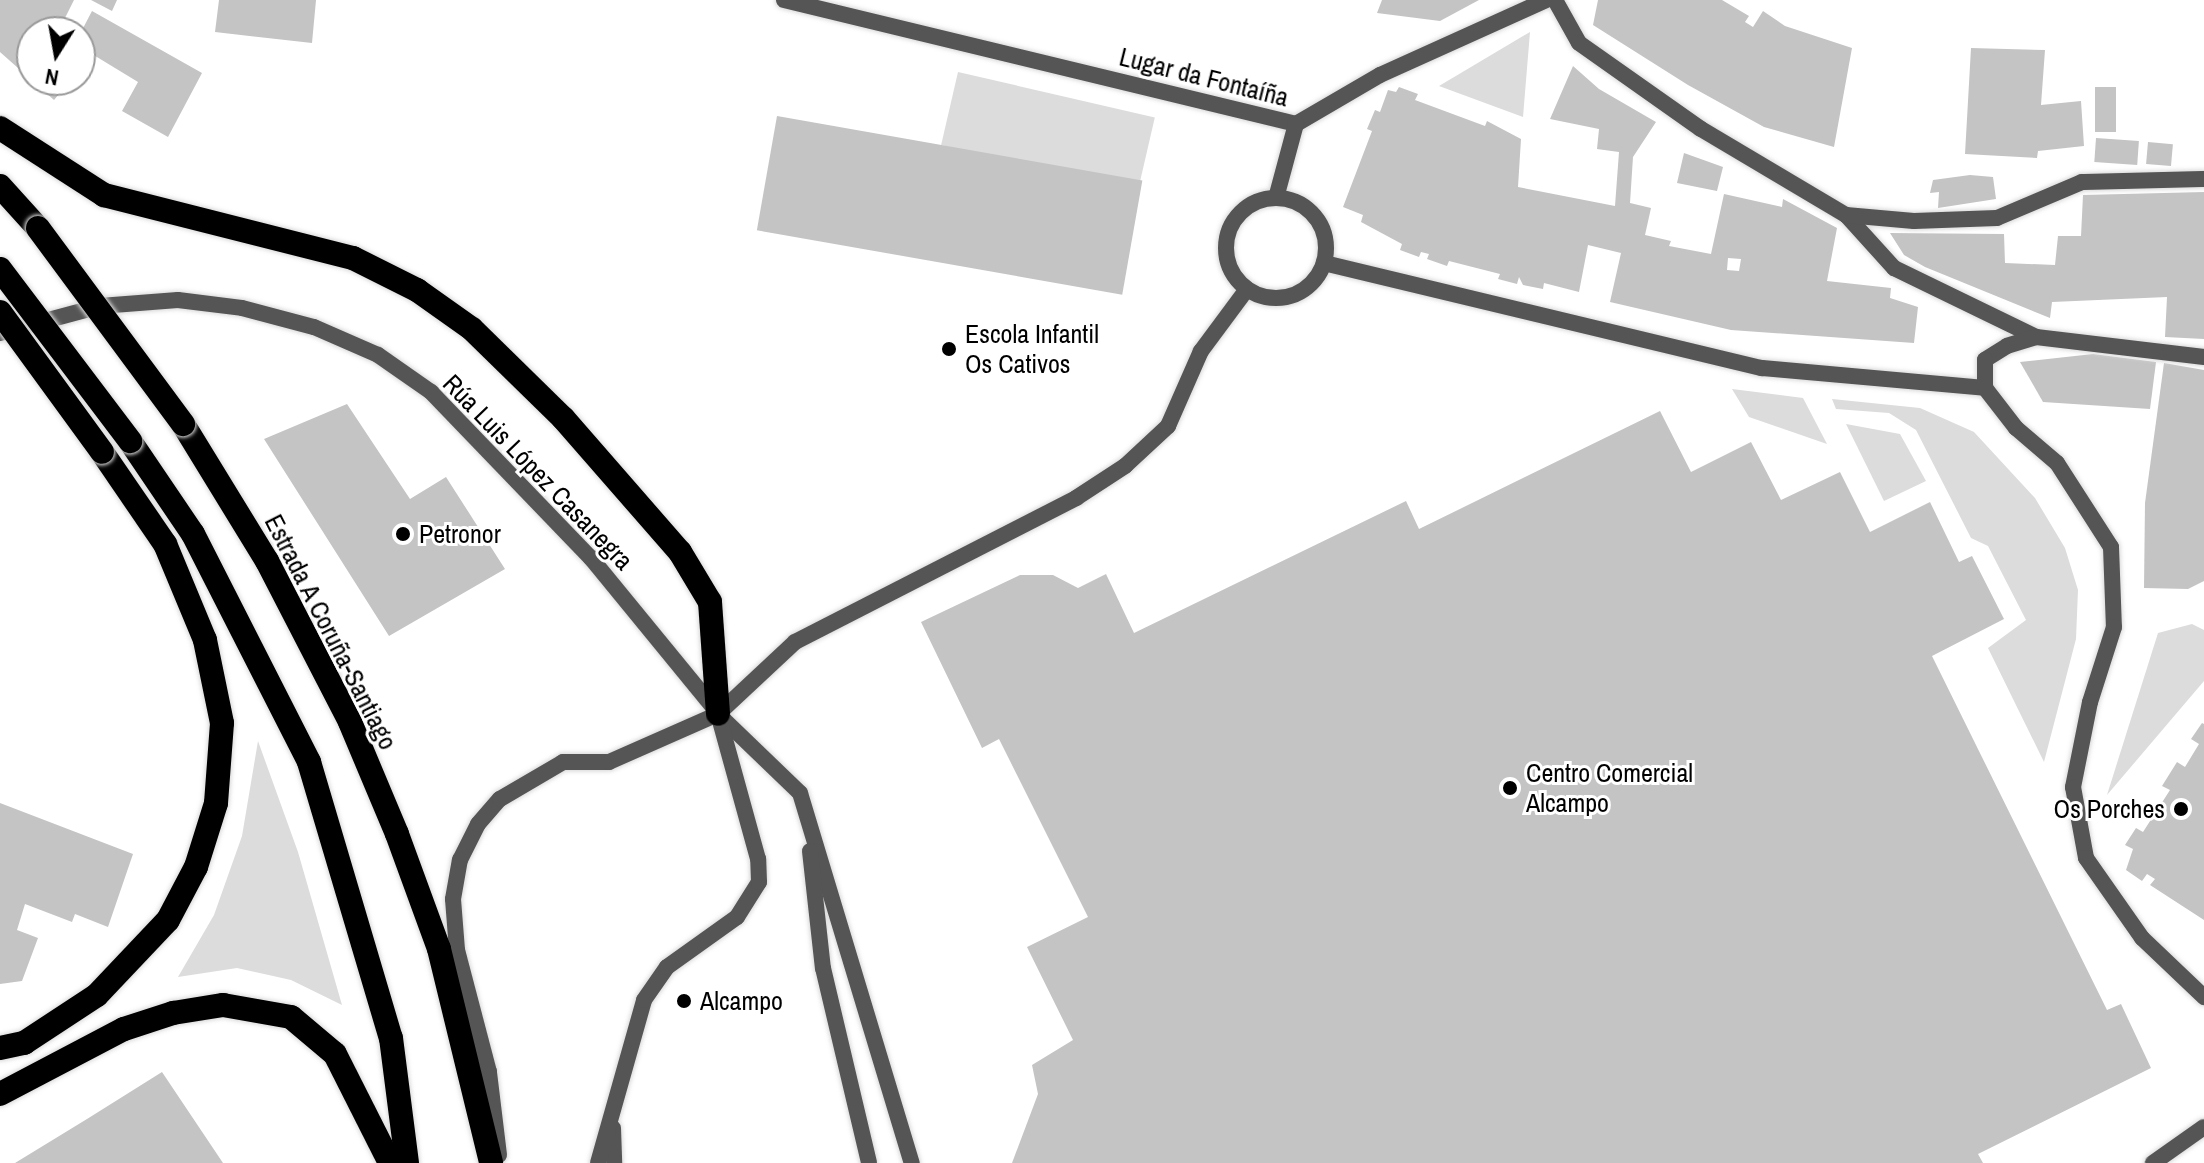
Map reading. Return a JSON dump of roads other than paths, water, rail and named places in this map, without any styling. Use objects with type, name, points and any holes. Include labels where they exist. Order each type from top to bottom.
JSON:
[{"type":"highway","points":[[0,128],[104,195],[353,258],[417,290],[472,329],[563,418],[680,552],[710,602],[718,714]]},
{"type":"highway","name":"Estrada A Coruña-Santiago","points":[[0,186],[38,228],[183,424],[267,561],[350,722],[397,834],[439,949],[491,1163]]},
{"type":"highway","points":[[0,269],[130,441],[193,534],[309,762],[391,1038],[407,1163]]},
{"type":"highway","points":[[0,312],[165,544],[205,640],[222,723],[216,803],[196,867],[168,920],[97,995],[24,1043],[0,1048]]},
{"type":"highway","points":[[0,1094],[124,1029],[173,1013],[223,1005],[291,1017],[335,1054],[390,1163]]},
{"type":"street","name":"Lugar da Fontaíña","points":[[784,0],[1296,124],[1380,75],[1546,0]]},
{"type":"street","name":"Lugar da Fontaíña","points":[[813,0],[829,11]]},
{"type":"street","points":[[1555,0],[1579,43],[1701,129],[1846,215],[1894,268],[2036,337],[2204,357]]},
{"type":"street","points":[[1276,198],[1296,124]]},
{"type":"street","points":[[1846,215],[1914,221],[1997,218],[2082,182],[2204,179]]},
{"type":"street","points":[[1276,198],[1291,200],[1316,218],[1324,232],[1324,263],[1306,289],[1292,296],[1261,296],[1247,289],[1228,264],[1228,233],[1246,208],[1276,198]]},
{"type":"street","points":[[1324,263],[1762,368],[1985,388]]},
{"type":"street","points":[[500,1163],[489,1072],[457,950],[453,899],[460,860],[478,824],[527,780],[563,762],[609,762],[718,714],[795,642],[1076,498],[1135,458],[1168,426],[1201,351],[1247,289]]},
{"type":"street","name":"Rúa Luis López Casanegra","points":[[0,333],[100,306],[178,300],[285,319],[378,355],[431,392],[591,558],[718,714],[800,793],[807,821]]},
{"type":"street","points":[[2036,337],[2007,346],[1985,360],[1985,388],[2016,428],[2057,463],[2111,547],[2114,627],[2090,702],[2073,787],[2086,858],[2142,938],[2204,997]]},
{"type":"street","points":[[598,1163],[644,1000],[667,967],[737,917],[759,882],[758,859],[718,714]]},
{"type":"street","points":[[807,821],[823,968],[869,1163]]},
{"type":"street","points":[[807,821],[912,1163]]},
{"type":"street","points":[[612,1107],[614,1163]]},
{"type":"street","points":[[2153,1163],[2204,1127]]},
{"type":"place","name":"Escola Infantil Os Cativos","points":[[949,349]]},
{"type":"place","name":"Petronor","points":[[403,534]]},
{"type":"place","name":"Centro Comercial Alcampo","points":[[1510,788]]},
{"type":"place","name":"Os Porches","points":[[2181,809]]},
{"type":"place","name":"Alcampo","points":[[684,1001]]}]
